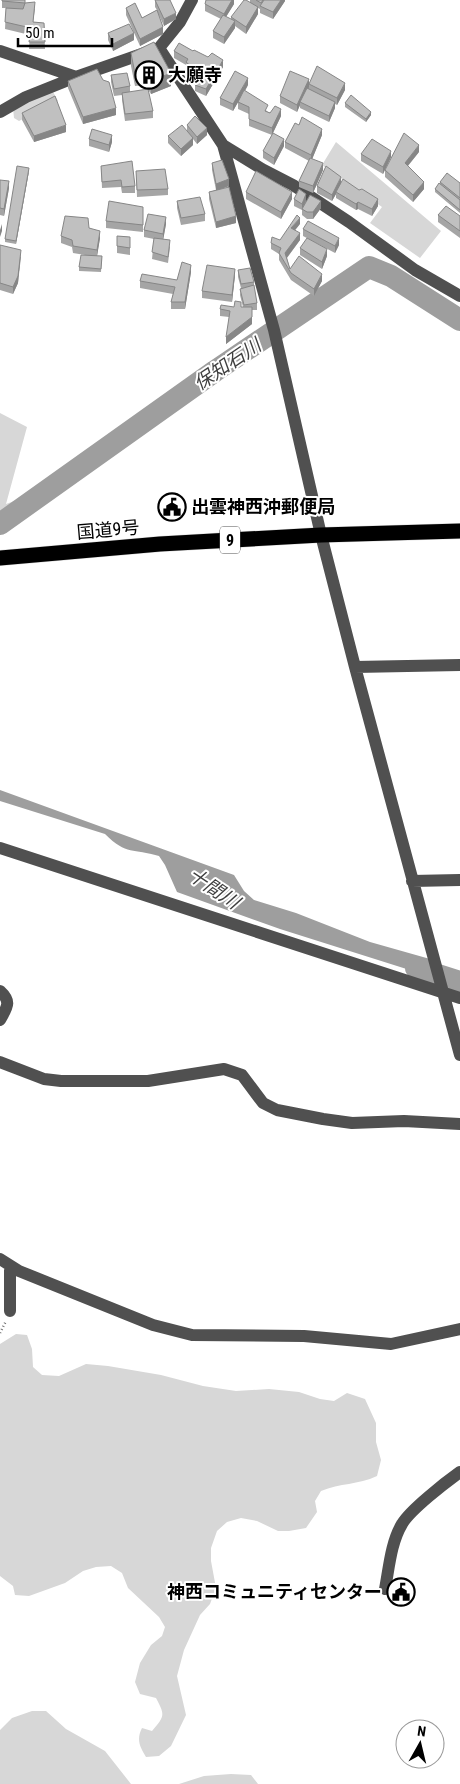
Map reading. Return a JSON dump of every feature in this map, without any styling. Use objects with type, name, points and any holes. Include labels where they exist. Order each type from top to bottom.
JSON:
[{"type":"highway","name":"国道9号","points":[[0,558],[160,544],[321,535],[460,531]]},
{"type":"street","points":[[0,112],[26,97],[159,48],[180,22],[192,0]]},
{"type":"street","points":[[159,48],[223,145],[274,330],[321,535],[355,666],[460,1055]]},
{"type":"street","points":[[0,51],[76,77]]},
{"type":"street","points":[[223,145],[262,170],[293,185],[349,222],[415,270],[460,296]]},
{"type":"street","points":[[355,666],[460,665]]},
{"type":"street","points":[[0,848],[441,988],[460,998]]},
{"type":"street","points":[[412,881],[460,880]]},
{"type":"street","points":[[0,991],[7,998],[8,1004],[0,1020]]},
{"type":"street","points":[[0,1062],[44,1079],[61,1081],[148,1081],[224,1069],[242,1075],[263,1103],[277,1110],[323,1119],[352,1122],[460,1124]]},
{"type":"street","points":[[0,1259],[7,1271],[10,1310]]},
{"type":"street","points":[[7,1271],[153,1325],[192,1334],[304,1336],[391,1344],[460,1330]]},
{"type":"street","points":[[385,1589],[392,1553],[402,1522],[447,1481],[460,1472]]},
{"type":"shaded area","points":[[52,90],[58,101],[19,121],[14,118],[13,108]]},
{"type":"shaded area","points":[[336,142],[441,231],[420,258],[370,223],[382,207],[322,165]]},
{"type":"shaded area","points":[[0,413],[27,427],[6,504],[20,499],[16,508],[0,520]]},
{"type":"shaded area","points":[[16,1334],[27,1335],[32,1349],[33,1367],[42,1375],[59,1376],[86,1364],[161,1375],[203,1386],[236,1391],[269,1389],[299,1392],[320,1399],[334,1401],[347,1393],[365,1399],[376,1423],[376,1442],[381,1460],[377,1476],[321,1491],[315,1501],[317,1512],[306,1528],[278,1531],[257,1521],[241,1518],[227,1522],[217,1531],[211,1548],[211,1561],[216,1588],[210,1604],[200,1615],[184,1650],[177,1676],[186,1715],[171,1746],[159,1756],[146,1757],[139,1740],[142,1728],[152,1731],[159,1722],[162,1715],[161,1708],[156,1698],[140,1694],[135,1682],[140,1663],[151,1645],[162,1636],[165,1627],[159,1617],[128,1588],[122,1573],[111,1566],[96,1567],[83,1571],[65,1583],[29,1596],[15,1595],[13,1586],[0,1576],[0,1344]]},
{"type":"shaded area","points":[[32,1711],[46,1711],[66,1729],[105,1751],[131,1784],[0,1784],[0,1730],[12,1718]]},
{"type":"shaded area","points":[[251,1775],[258,1784],[179,1784],[204,1776]]},
{"type":"water","points":[[0,790],[234,875],[244,891],[254,900],[296,913],[370,942],[430,959],[435,978],[280,929],[177,892],[159,856],[125,849],[105,834],[0,801]]},
{"type":"building","points":[[25,0],[25,3],[2,1]]},
{"type":"building","points":[[155,0],[170,0],[176,13],[164,19]]},
{"type":"building","points":[[206,0],[232,0],[224,14],[205,4]]},
{"type":"building","points":[[244,0],[258,7],[246,27],[231,17]]},
{"type":"building","points":[[264,0],[281,0],[273,12],[260,6]]},
{"type":"building","points":[[35,2],[33,22],[44,23],[45,42],[29,42],[31,28],[5,22],[6,8],[23,9],[25,3]]},
{"type":"building","points":[[135,3],[142,18],[157,10],[163,27],[140,39],[126,8]]},
{"type":"building","points":[[223,15],[235,21],[224,37],[213,31]]},
{"type":"building","points":[[129,24],[134,33],[113,44],[108,33]]},
{"type":"building","points":[[154,42],[171,73],[151,81],[145,72],[135,74],[131,53]]},
{"type":"building","points":[[179,43],[208,57],[212,53],[223,60],[206,89],[195,85],[201,75],[186,62],[188,59],[174,51]]},
{"type":"building","points":[[317,66],[345,83],[337,98],[309,84]]},
{"type":"building","points":[[97,69],[103,80],[109,82],[116,108],[83,117],[68,81]]},
{"type":"building","points":[[235,71],[248,78],[233,104],[220,98]]},
{"type":"building","points":[[290,71],[309,79],[297,105],[280,96]]},
{"type":"building","points":[[127,73],[130,86],[114,89],[111,75]]},
{"type":"building","points":[[307,88],[335,102],[329,116],[300,102]]},
{"type":"building","points":[[148,89],[153,111],[125,114],[122,93]]},
{"type":"building","points":[[244,90],[268,105],[265,111],[270,113],[275,106],[281,109],[272,128],[249,119],[249,107],[238,102]]},
{"type":"building","points":[[351,95],[371,112],[366,119],[345,103]]},
{"type":"building","points":[[55,96],[66,125],[34,136],[22,113]]},
{"type":"building","points":[[195,116],[207,128],[197,137],[187,125]]},
{"type":"building","points":[[302,117],[322,129],[311,155],[285,142],[295,123],[299,125]]},
{"type":"building","points":[[182,125],[193,138],[181,149],[168,136]]},
{"type":"building","points":[[92,129],[112,135],[109,145],[89,139]]},
{"type":"building","points":[[273,133],[284,139],[274,158],[263,151]]},
{"type":"building","points":[[404,133],[419,145],[405,163],[424,182],[413,195],[385,170]]},
{"type":"building","points":[[372,139],[391,151],[383,167],[361,154]]},
{"type":"building","points":[[310,158],[323,163],[313,186],[299,181]]},
{"type":"building","points":[[222,160],[229,179],[216,184],[212,163]]},
{"type":"building","points":[[132,161],[135,186],[122,187],[121,180],[102,182],[101,166]]},
{"type":"building","points":[[17,166],[29,168],[16,241],[5,239]]},
{"type":"building","points":[[326,166],[341,177],[332,195],[317,186]]},
{"type":"building","points":[[165,169],[168,189],[137,190],[136,171]]},
{"type":"building","points":[[256,171],[292,192],[281,212],[246,192]]},
{"type":"building","points":[[447,173],[460,183],[460,198],[440,182]]},
{"type":"building","points":[[343,179],[359,190],[362,189],[378,199],[372,209],[358,202],[356,204],[336,192]]},
{"type":"building","points":[[0,180],[9,181],[4,209],[0,208]]},
{"type":"building","points":[[439,183],[460,200],[460,210],[435,189]]},
{"type":"building","points":[[229,187],[236,216],[216,222],[209,192]]},
{"type":"building","points":[[299,189],[306,194],[302,204],[294,199]]},
{"type":"building","points":[[310,195],[321,201],[313,212],[307,212],[302,209]]},
{"type":"building","points":[[200,197],[205,214],[181,218],[177,201]]},
{"type":"building","points":[[109,201],[143,207],[143,225],[106,221]]},
{"type":"building","points":[[446,206],[460,216],[460,231],[438,215]]},
{"type":"building","points":[[148,214],[166,217],[163,234],[144,230]]},
{"type":"building","points":[[297,215],[300,218],[291,228],[300,233],[285,253],[290,269],[299,256],[322,274],[314,289],[291,273],[279,253],[281,248],[271,243],[272,237],[280,240]]},
{"type":"building","points":[[65,216],[88,218],[89,228],[100,231],[97,250],[73,246],[72,240],[61,236]]},
{"type":"building","points":[[308,221],[339,238],[335,246],[303,229]]},
{"type":"building","points":[[117,236],[130,237],[130,248],[117,246]]},
{"type":"building","points":[[154,238],[170,240],[168,257],[152,252]]},
{"type":"building","points":[[307,238],[327,249],[322,262],[300,248]]},
{"type":"building","points":[[0,245],[21,250],[18,276],[13,287],[0,283]]},
{"type":"building","points":[[81,255],[102,256],[101,269],[79,267]]},
{"type":"building","points":[[182,262],[191,265],[185,302],[171,302],[175,287],[140,281],[142,274],[177,280]]},
{"type":"building","points":[[207,265],[235,269],[232,295],[202,291]]},
{"type":"building","points":[[250,268],[254,282],[241,284],[238,270]]},
{"type":"building","points":[[254,285],[257,303],[244,305],[240,289]]},
{"type":"building","points":[[235,301],[241,302],[241,307],[252,307],[252,317],[226,337],[230,311],[220,309],[221,305],[234,307]]},
{"type":"waterway","name":"保知石川","points":[[0,524],[215,371],[369,267],[391,276],[460,320]]},
{"type":"waterway","name":"十間川","points":[[416,968],[460,982]]},
{"type":"place","name":"大願寺","points":[[149,75]]},
{"type":"place","name":"出雲神西沖郵便局","points":[[172,507]]},
{"type":"place","name":"神西コミュニティセンター","points":[[401,1592]]}]
